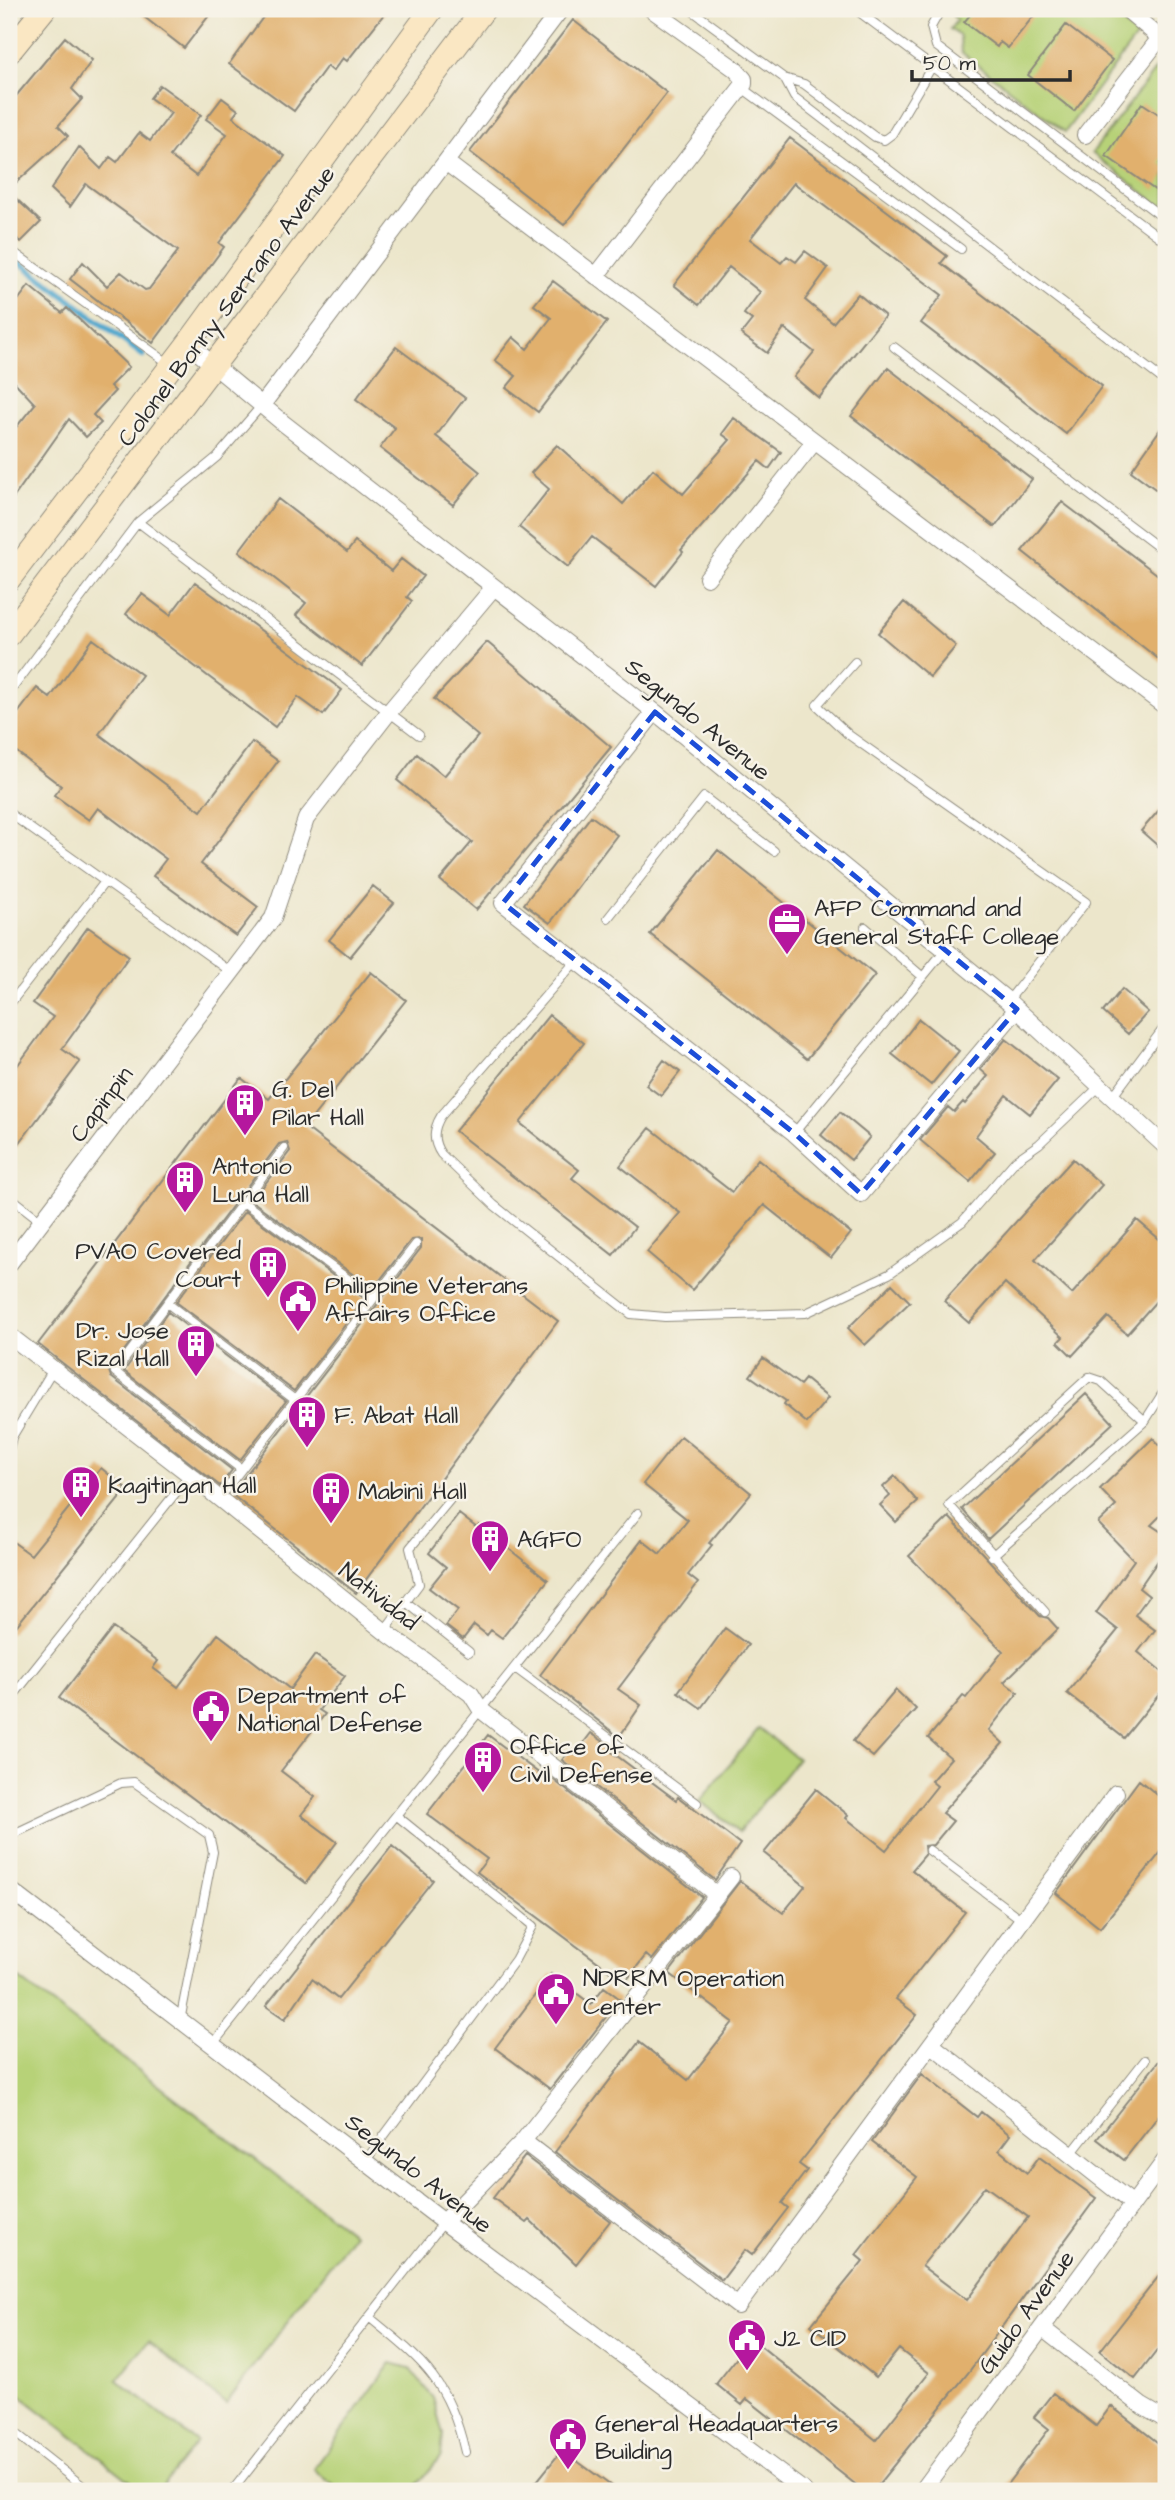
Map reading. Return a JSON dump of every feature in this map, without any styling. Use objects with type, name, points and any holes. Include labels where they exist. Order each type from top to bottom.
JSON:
[{"type":"main road","points":[[9,52],[44,9]]},
{"type":"main road","name":"Colonel Bonny Serrano Avenue","points":[[9,579],[188,344],[432,9]]},
{"type":"main road","name":"Colonel Bonny Serrano Avenue","points":[[9,634],[484,9]]},
{"type":"street","points":[[262,405],[435,172],[447,163],[561,9]]},
{"type":"street","points":[[596,276],[742,88],[744,79],[735,69],[651,9]]},
{"type":"street","points":[[1085,135],[1163,40],[1126,9]]},
{"type":"street","points":[[447,163],[1166,707]]},
{"type":"street","name":"Segundo Avenue","points":[[188,344],[654,712],[1013,1005],[1166,1147]]},
{"type":"street","points":[[706,578],[814,442]]},
{"type":"street","name":"Capinpin","points":[[9,1264],[273,918],[306,819],[389,712],[494,587]]},
{"type":"street","points":[[654,712],[502,904],[794,1133],[861,1194],[1013,1005]]},
{"type":"street","name":"Natividad","points":[[9,1335],[52,1371],[190,1475],[384,1631],[471,1694],[481,1710],[717,1895]]},
{"type":"street","points":[[523,2141],[738,2306],[1116,1793]]},
{"type":"street","points":[[444,2222],[523,2141],[731,1877]]},
{"type":"street","name":"Segundo Avenue","points":[[9,1889],[444,2222],[804,2491]]},
{"type":"street","points":[[932,2045],[1133,2204]]},
{"type":"street","name":"Guido Avenue","points":[[922,2491],[1166,2159]]},
{"type":"street","points":[[1042,2328],[1142,2406],[1166,2420]]},
{"type":"lane","points":[[690,9],[784,78],[804,84],[875,137],[884,140],[892,134],[931,68]]},
{"type":"lane","points":[[855,9],[1166,242]]},
{"type":"lane","points":[[941,9],[931,27],[936,46],[1166,220]]},
{"type":"lane","points":[[784,78],[794,97],[1166,382]]},
{"type":"lane","points":[[742,88],[961,248]]},
{"type":"lane","points":[[9,249],[171,365]]},
{"type":"lane","points":[[894,347],[1166,553]]},
{"type":"lane","points":[[9,693],[138,522],[217,457],[262,405]]},
{"type":"lane","points":[[138,522],[419,735]]},
{"type":"lane","points":[[855,662],[817,705],[849,735],[1086,902],[1013,1005]]},
{"type":"lane","points":[[608,918],[704,797],[774,851]]},
{"type":"lane","points":[[9,813],[230,971]]},
{"type":"lane","points":[[9,1005],[104,883]]},
{"type":"lane","points":[[865,927],[923,977]]},
{"type":"lane","points":[[794,1133],[945,950]]},
{"type":"lane","points":[[575,962],[441,1116],[436,1123],[435,1143],[449,1162],[495,1205],[631,1314],[666,1317],[806,1313],[889,1274],[962,1222],[1016,1160],[1107,1090],[1166,1025]]},
{"type":"lane","points":[[241,1469],[115,1372],[284,1148]]},
{"type":"lane","points":[[9,1196],[41,1221]]},
{"type":"lane","points":[[243,1202],[374,1298]]},
{"type":"lane","points":[[219,1498],[416,1244]]},
{"type":"lane","points":[[167,1303],[295,1400]]},
{"type":"lane","points":[[9,1450],[12,1437],[52,1371]]},
{"type":"lane","points":[[1045,1612],[949,1505],[1089,1377],[1101,1381],[1145,1421]]},
{"type":"lane","points":[[992,1556],[1145,1421],[1164,1395]]},
{"type":"lane","points":[[9,1701],[190,1475]]},
{"type":"lane","points":[[384,1631],[419,1584],[410,1548],[458,1490]]},
{"type":"lane","points":[[213,2044],[638,1513]]},
{"type":"lane","points":[[406,1602],[469,1652]]},
{"type":"lane","points":[[515,1668],[697,1803]]},
{"type":"lane","points":[[9,1836],[121,1783],[134,1782],[209,1835],[214,1852],[180,2021]]},
{"type":"lane","points":[[366,2160],[515,1960],[533,1926],[397,1816]]},
{"type":"lane","points":[[929,1850],[1022,1920]]},
{"type":"lane","points":[[1071,2154],[1145,2060]]},
{"type":"lane","points":[[232,2491],[444,2222]]},
{"type":"lane","points":[[369,2317],[421,2359],[438,2379],[461,2433],[465,2452]]},
{"type":"lane","points":[[9,2428],[89,2491]]},
{"type":"highlighted area","points":[[655,712],[1017,1009],[861,1194],[794,1133],[503,903]]},
{"type":"green space","points":[[958,9],[1106,9],[1137,36],[1065,132],[961,52],[960,36],[950,29],[957,20],[953,16]]},
{"type":"green space","points":[[1164,58],[1166,201],[1162,207],[1092,153]]},
{"type":"green space","points":[[759,1728],[798,1759],[739,1832],[700,1801]]},
{"type":"green space","points":[[9,1971],[353,2234],[226,2404],[148,2341],[117,2380],[197,2442],[158,2491],[143,2491],[9,2387]]},
{"type":"green space","points":[[391,2363],[409,2368],[433,2398],[443,2434],[441,2456],[412,2491],[340,2491],[314,2469]]},
{"type":"building","points":[[134,9],[214,9],[184,48]]},
{"type":"building","points":[[269,9],[388,9],[347,61],[343,58],[333,71],[327,66],[294,111],[229,64]]},
{"type":"building","points":[[975,9],[1039,9],[1008,48],[1000,42],[997,47],[964,22]]},
{"type":"building","points":[[573,20],[667,93],[564,225],[470,152]]},
{"type":"building","points":[[1066,25],[1112,60],[1074,111],[1028,75]]},
{"type":"building","points":[[65,37],[92,60],[72,89],[82,99],[58,126],[68,136],[9,189],[9,90],[16,96]]},
{"type":"building","points":[[160,85],[201,115],[170,156],[196,176],[227,134],[206,119],[222,98],[238,110],[233,117],[285,156],[219,243],[224,247],[153,343],[70,279],[83,262],[107,286],[121,272],[145,290],[149,289],[178,251],[86,184],[70,207],[51,189],[79,147],[101,169],[110,157],[117,162],[139,133],[150,141],[171,113],[150,98]]},
{"type":"building","points":[[1142,103],[1166,119],[1166,153],[1160,163],[1166,167],[1166,173],[1155,190],[1106,156]]},
{"type":"building","points":[[790,138],[947,256],[941,263],[1102,386],[1066,434],[921,323],[942,295],[794,183],[750,239],[781,263],[787,256],[796,262],[805,251],[828,268],[805,300],[833,323],[858,294],[885,316],[819,398],[794,377],[814,352],[784,328],[767,353],[741,334],[752,320],[744,314],[760,292],[729,267],[699,305],[674,285]]},
{"type":"building","points":[[9,192],[41,222],[21,242],[9,232]]},
{"type":"building","points":[[553,281],[607,322],[538,412],[506,388],[516,376],[495,360],[513,337],[527,349],[551,318],[534,305]]},
{"type":"building","points":[[29,286],[62,313],[67,308],[129,367],[110,386],[115,391],[93,415],[101,423],[86,437],[69,419],[9,504],[9,436],[35,404],[9,376],[9,312]]},
{"type":"building","points":[[396,347],[465,398],[436,436],[480,472],[453,505],[380,448],[395,428],[356,399]]},
{"type":"building","points":[[888,368],[1032,479],[995,527],[851,416]]},
{"type":"building","points":[[734,418],[781,452],[769,469],[759,461],[681,550],[683,552],[656,586],[592,537],[568,567],[519,527],[549,489],[531,473],[557,445],[623,504],[653,469],[683,494],[730,440],[722,434]]},
{"type":"building","points":[[1166,421],[1166,497],[1131,471]]},
{"type":"building","points":[[278,499],[347,552],[355,542],[391,571],[401,559],[423,576],[407,597],[412,601],[362,666],[296,615],[306,603],[239,551]]},
{"type":"building","points":[[1062,502],[1166,581],[1166,665],[1022,551]]},
{"type":"building","points":[[195,582],[342,690],[323,715],[298,697],[275,727],[126,614],[142,594],[170,615]]},
{"type":"building","points":[[904,602],[956,646],[930,677],[878,633]]},
{"type":"building","points":[[93,639],[142,675],[99,734],[201,811],[252,742],[278,761],[201,864],[258,907],[236,936],[153,876],[166,859],[98,808],[89,820],[54,795],[61,786],[9,746],[9,725],[37,688],[50,698]]},
{"type":"building","points":[[487,642],[611,747],[476,910],[440,880],[472,842],[397,780],[417,754],[444,776],[478,736],[434,699]]},
{"type":"building","points":[[1166,802],[1166,853],[1141,831]]},
{"type":"building","points":[[591,816],[617,835],[550,923],[524,904]]},
{"type":"building","name":"AFP Command and General Staff College","points":[[718,850],[875,975],[807,1059],[650,934]]},
{"type":"building","points":[[373,886],[394,903],[350,957],[329,940]]},
{"type":"building","points":[[88,927],[129,956],[62,1049],[80,1062],[9,1157],[9,1077],[53,1017],[33,1003]]},
{"type":"building","name":"Philippine Veterans Affairs Office","points":[[371,972],[406,1000],[305,1127],[558,1321],[356,1593],[231,1494],[421,1248],[421,1239],[411,1240],[373,1289],[252,1201],[290,1151],[287,1142],[279,1144],[109,1371],[111,1377],[232,1470],[220,1486],[38,1344],[241,1078],[269,1099]]},
{"type":"building","points":[[1122,989],[1148,1012],[1128,1034],[1103,1012]]},
{"type":"building","points":[[549,1015],[584,1043],[520,1123],[579,1170],[572,1178],[635,1227],[613,1255],[455,1131]]},
{"type":"building","points":[[919,1019],[959,1051],[931,1085],[892,1054]]},
{"type":"building","points":[[1006,1039],[1058,1080],[1030,1114],[1006,1095],[976,1136],[995,1152],[970,1182],[920,1140],[948,1107],[954,1112],[963,1102],[965,1104],[988,1076],[980,1069]]},
{"type":"building","points":[[664,1060],[680,1072],[661,1096],[646,1085]]},
{"type":"building","points":[[840,1112],[870,1137],[851,1160],[821,1135]]},
{"type":"building","points":[[650,1128],[732,1192],[758,1159],[851,1233],[831,1258],[764,1205],[692,1290],[647,1252],[680,1213],[620,1166]]},
{"type":"building","points":[[1073,1159],[1102,1185],[1035,1260],[1072,1294],[1137,1220],[1166,1245],[1166,1290],[1127,1334],[1108,1317],[1072,1356],[1058,1342],[1063,1337],[1005,1283],[969,1323],[944,1301]]},
{"type":"building","name":"PVAO Covered Court","points":[[245,1211],[365,1299],[294,1391],[176,1302]]},
{"type":"building","points":[[892,1284],[910,1302],[865,1345],[848,1328]]},
{"type":"building","points":[[168,1312],[286,1401],[240,1460],[124,1371]]},
{"type":"building","points":[[763,1358],[800,1385],[805,1379],[828,1398],[807,1423],[784,1404],[786,1401],[750,1376]]},
{"type":"building","points":[[1086,1394],[1113,1423],[988,1539],[962,1509]]},
{"type":"building","points":[[681,1436],[751,1493],[709,1543],[712,1545],[688,1575],[698,1583],[618,1689],[641,1705],[619,1737],[540,1675],[642,1540],[660,1554],[688,1520],[643,1484]]},
{"type":"building","points":[[1153,1438],[1166,1452],[1166,1510],[1151,1525],[1166,1535],[1166,1549],[1139,1588],[1149,1596],[1135,1615],[1155,1630],[1138,1652],[1166,1675],[1166,1686],[1124,1738],[1067,1693],[1118,1630],[1096,1613],[1134,1560],[1098,1523],[1116,1506],[1100,1489]]},
{"type":"building","points":[[101,1468],[127,1489],[9,1635],[9,1539],[31,1555]]},
{"type":"building","points":[[895,1476],[918,1502],[896,1522],[880,1505],[890,1496],[883,1487]]},
{"type":"building","name":"AGFO","points":[[459,1514],[477,1528],[479,1525],[548,1580],[502,1638],[491,1630],[487,1635],[474,1625],[463,1639],[446,1626],[458,1610],[429,1588],[446,1567],[429,1553]]},
{"type":"building","points":[[949,1517],[1040,1616],[1048,1618],[1058,1629],[1004,1682],[1018,1693],[989,1730],[1003,1743],[942,1813],[953,1821],[933,1845],[924,1846],[925,1855],[912,1870],[965,1912],[896,1999],[917,2015],[799,2164],[807,2170],[782,2203],[788,2208],[752,2255],[745,2250],[722,2280],[555,2152],[639,2042],[688,2080],[733,2022],[669,1973],[740,1881],[783,1913],[805,1886],[764,1853],[816,1789],[848,1815],[846,1818],[886,1850],[937,1786],[931,1781],[951,1758],[928,1738],[963,1696],[966,1698],[1003,1651],[909,1556]]},
{"type":"building","name":"Department of National Defense","points":[[113,1628],[158,1661],[153,1668],[178,1687],[218,1634],[290,1689],[315,1655],[345,1676],[319,1710],[325,1714],[281,1771],[315,1797],[301,1815],[337,1842],[306,1883],[59,1698]]},
{"type":"building","points":[[725,1628],[748,1645],[701,1708],[678,1692]]},
{"type":"building","points":[[896,1690],[916,1709],[873,1757],[853,1741]]},
{"type":"building","points":[[591,1733],[611,1747],[609,1750],[676,1800],[678,1797],[740,1844],[715,1880],[562,1760],[570,1750],[575,1754]]},
{"type":"building","points":[[488,1735],[548,1780],[550,1777],[702,1897],[652,1960],[646,1955],[625,1982],[477,1872],[487,1859],[427,1814]]},
{"type":"building","points":[[1139,1780],[1166,1802],[1166,1846],[1100,1928],[1056,1893]]},
{"type":"building","points":[[392,1846],[433,1880],[338,1999],[312,1979],[285,2019],[266,2006]]},
{"type":"building","name":"NDRRM Operation Center","points":[[551,1974],[591,2004],[604,1987],[620,1999],[550,2089],[495,2048]]},
{"type":"building","points":[[1166,2052],[1166,2106],[1124,2160],[1097,2139]]},
{"type":"building","points":[[922,2074],[977,2117],[981,2112],[1010,2135],[999,2150],[1027,2173],[1039,2157],[1096,2198],[968,2373],[873,2491],[864,2491],[747,2399],[742,2405],[716,2384],[752,2339],[876,2440],[929,2373],[899,2349],[876,2377],[811,2325],[863,2261],[856,2255],[917,2177],[872,2142]],"holes":[[[985,2186],[1028,2217],[967,2300],[922,2266]]]},
{"type":"building","points":[[525,2156],[610,2221],[576,2264],[530,2220],[527,2223],[493,2198]]},
{"type":"building","points":[[1166,2267],[1166,2339],[1135,2379],[1100,2351]]},
{"type":"building","points":[[1053,2393],[1096,2426],[1111,2406],[1166,2449],[1166,2491],[1002,2491],[1049,2429],[1034,2417]]},
{"type":"building","name":"General Headquarters Building","points":[[562,2450],[618,2491],[529,2491]]},
{"type":"waterway","points":[[9,254],[143,355]]},
{"type":"place","name":"AFP Command and General Staff College","points":[[787,956]]},
{"type":"place","name":"G. Del Pilar Hall","points":[[245,1137]]},
{"type":"place","name":"Antonio Luna Hall","points":[[185,1214]]},
{"type":"place","name":"PVAO Covered Court","points":[[268,1299]]},
{"type":"place","name":"Philippine Veterans Affairs Office","points":[[298,1333]]},
{"type":"place","name":"Dr. Jose Rizal Hall","points":[[196,1378]]},
{"type":"place","name":"F. Abat Hall","points":[[307,1449]]},
{"type":"place","name":"Kagitingan Hall","points":[[81,1519]]},
{"type":"place","name":"Mabini Hall","points":[[331,1525]]},
{"type":"place","name":"AGFO","points":[[490,1573]]},
{"type":"place","name":"Department of National Defense","points":[[211,1743]]},
{"type":"place","name":"Office of Civil Defense","points":[[483,1794]]},
{"type":"place","name":"NDRRM Operation Center","points":[[556,2026]]},
{"type":"place","name":"J2 CID","points":[[747,2372]]},
{"type":"place","name":"General Headquarters Building","points":[[568,2471]]}]
